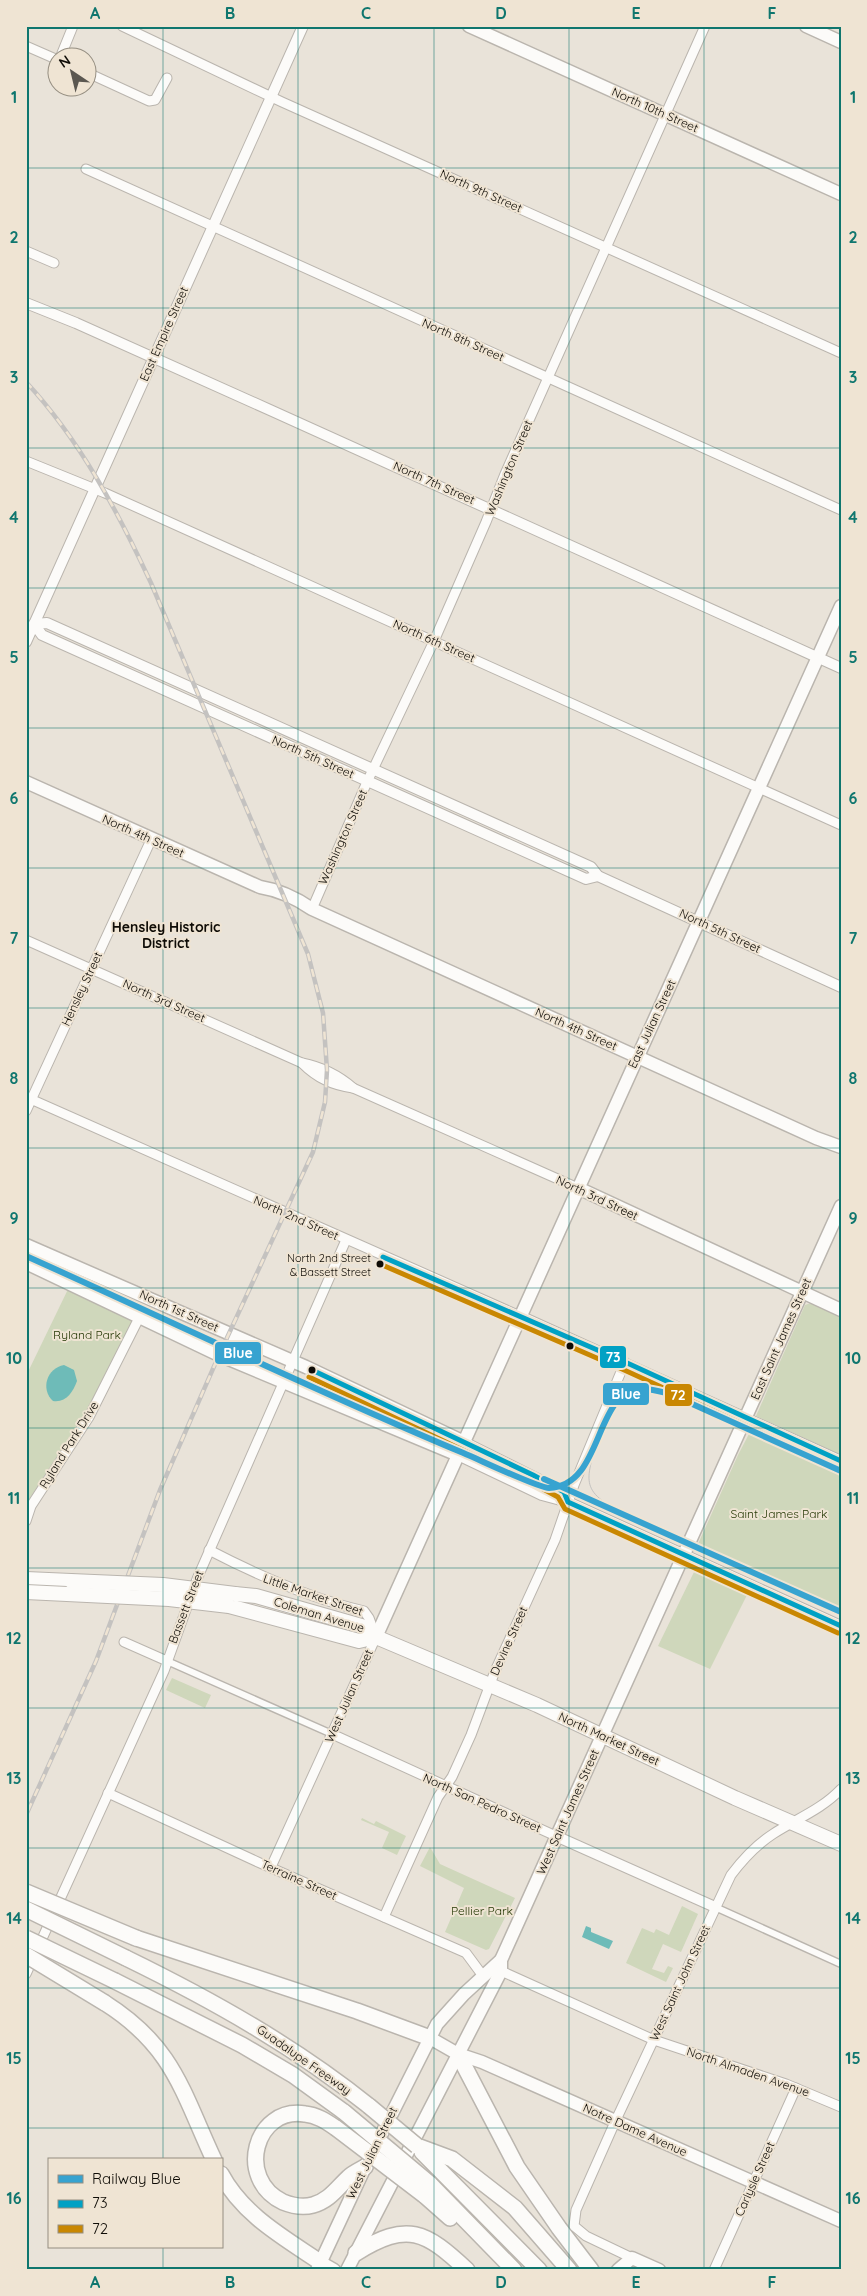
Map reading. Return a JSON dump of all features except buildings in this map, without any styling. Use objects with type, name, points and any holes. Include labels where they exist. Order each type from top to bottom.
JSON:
[{"type":"highway","points":[[26,1892],[136,1938],[357,2011],[430,2038]]},
{"type":"highway","name":"Guadalupe Freeway","points":[[26,1909],[183,1985],[246,2021],[292,2050],[352,2093],[417,2146],[443,2162]]},
{"type":"highway","name":"Guadalupe Freeway","points":[[26,1938],[242,2045],[293,2075],[344,2112],[427,2190]]},
{"type":"highway","points":[[26,1955],[104,2003],[138,2028],[155,2044],[172,2069],[213,2158]]},
{"type":"highway","points":[[458,2054],[517,2167],[548,2213],[587,2265]]},
{"type":"highway","points":[[365,2166],[349,2176],[334,2194],[312,2205],[292,2206],[278,2199],[260,2183],[255,2170],[256,2148],[268,2127],[282,2118],[296,2113],[313,2116],[336,2128],[427,2190],[492,2261],[513,2269]]},
{"type":"highway","points":[[539,2270],[443,2162],[452,2158],[515,2208],[569,2270]]},
{"type":"highway","points":[[222,2176],[235,2197],[251,2214],[318,2266]]},
{"type":"highway","points":[[356,2254],[386,2237],[416,2235],[433,2240],[467,2270]]},
{"type":"main road","name":"North 10th Street","points":[[469,26],[841,194]]},
{"type":"main road","points":[[806,26],[841,42]]},
{"type":"main road","name":"East Julian Street","points":[[464,1442],[841,606]]},
{"type":"main road","name":"North 4th Street","points":[[26,782],[260,888],[273,889],[300,901],[312,909],[841,1147]]},
{"type":"main road","name":"North 3rd Street","points":[[578,1188],[841,1310]]},
{"type":"main road","name":"East Saint James Street","points":[[684,1555],[841,1206]]},
{"type":"main road","name":"North 1st Street","points":[[26,1245],[464,1442]]},
{"type":"main road","name":"North 1st Street","points":[[26,1263],[140,1316],[458,1456]]},
{"type":"main road","name":"West Julian Street","points":[[376,1637],[464,1442]]},
{"type":"main road","name":"West Saint James Street","points":[[458,2054],[492,1989],[684,1555]]},
{"type":"main road","name":"Coleman Avenue","points":[[26,1579],[163,1585],[232,1600]]},
{"type":"main road","name":"Coleman Avenue","points":[[26,1592],[169,1599],[232,1600],[256,1596],[365,1627],[376,1637]]},
{"type":"main road","name":"North Market Street","points":[[376,1637],[490,1685],[793,1824],[841,1844]]},
{"type":"main road","name":"West Saint James Street","points":[[430,2038],[437,2024],[483,1976],[501,1965]]},
{"type":"main road","points":[[483,1976],[492,1989]]},
{"type":"main road","name":"West Julian Street","points":[[318,2266],[365,2166],[430,2038]]},
{"type":"main road","name":"Notre Dame Avenue","points":[[430,2038],[458,2054],[482,2062],[841,2221]]},
{"type":"main road","points":[[347,2270],[458,2054]]},
{"type":"main road","points":[[618,2270],[632,2258],[659,2270]]},
{"type":"main road","points":[[318,2266],[334,2270]]},
{"type":"street","points":[[64,48],[73,26]]},
{"type":"street","name":"North 9th Street","points":[[122,26],[204,63],[230,78],[841,353]]},
{"type":"street","name":"East Empire Street","points":[[26,642],[30,622],[93,489],[303,26]]},
{"type":"street","name":"Washington Street","points":[[312,909],[367,782],[434,641],[547,378],[705,26]]},
{"type":"street","points":[[26,46],[48,55]]},
{"type":"street","points":[[98,78],[149,101],[156,100],[167,78]]},
{"type":"street","name":"North 8th Street","points":[[86,169],[841,510]]},
{"type":"street","points":[[26,251],[54,263]]},
{"type":"street","name":"North 7th Street","points":[[26,303],[76,323],[841,668]]},
{"type":"street","name":"North 6th Street","points":[[26,461],[434,641],[841,825]]},
{"type":"street","name":"North 5th Street","points":[[30,622],[47,622],[591,866],[598,876],[841,987]]},
{"type":"street","name":"North 5th Street","points":[[30,622],[42,635],[367,782],[586,879],[598,876]]},
{"type":"street","name":"Hensley Street","points":[[26,1111],[29,1099],[92,969],[151,840]]},
{"type":"street","name":"North 3rd Street","points":[[26,940],[302,1063],[314,1075],[326,1081],[353,1088],[578,1188]]},
{"type":"street","name":"North 2nd Street","points":[[29,1099],[625,1362],[841,1461]]},
{"type":"street","name":"Bassett Street","points":[[26,1974],[167,1661],[209,1550],[346,1240]]},
{"type":"street","name":"Ryland Park Drive","points":[[26,1521],[31,1506],[89,1417],[140,1316]]},
{"type":"street","name":"Devine Street","points":[[384,1917],[438,1797],[445,1787],[470,1735],[554,1540],[625,1362]]},
{"type":"street","name":"North 1st Street","points":[[464,1442],[564,1492],[568,1502]]},
{"type":"street","name":"North 1st Street","points":[[458,1456],[542,1495],[568,1502],[841,1626]]},
{"type":"street","name":"Little Market Street","points":[[209,1550],[261,1577],[364,1611],[369,1618],[376,1637]]},
{"type":"street","name":"West Julian Street","points":[[271,1868],[376,1637]]},
{"type":"street","name":"North San Pedro Street","points":[[124,1642],[841,1964]]},
{"type":"street","name":"West Saint John Street","points":[[632,2258],[582,2234],[574,2226],[573,2220],[615,2122],[731,1874],[742,1860],[774,1834],[814,1812],[841,1789]]},
{"type":"street","name":"Terraine Street","points":[[108,1793],[271,1868],[466,1953],[483,1976]]},
{"type":"street","points":[[501,1965],[654,2040]]},
{"type":"street","name":"North Almaden Avenue","points":[[654,2040],[796,2088],[841,2107]]},
{"type":"street","name":"Carlysle Street","points":[[714,2270],[796,2088]]},
{"type":"green space","name":"Ryland Park","points":[[72,1281],[137,1313],[99,1392],[26,1504],[26,1376]]},
{"type":"green space","points":[[811,1303],[841,1316],[841,1455],[756,1416],[805,1305]]},
{"type":"green space","name":"Saint James Park","points":[[750,1432],[841,1474],[841,1609],[698,1544]]},
{"type":"green space","points":[[694,1572],[747,1595],[710,1669],[658,1646]]},
{"type":"green space","points":[[172,1678],[211,1695],[205,1708],[166,1690]]},
{"type":"green space","points":[[362,1818],[374,1824],[376,1821],[406,1836],[397,1855],[382,1848],[389,1832],[361,1820]]},
{"type":"green space","name":"Pellier Park","points":[[430,1847],[440,1864],[515,1898],[489,1949],[486,1950],[445,1932],[464,1888],[420,1866]]},
{"type":"green space","points":[[682,1906],[698,1914],[681,1952],[663,1944],[652,1969],[664,1973],[668,1966],[673,1968],[666,1982],[626,1963],[642,1928],[654,1933],[656,1929],[669,1935]]},
{"type":"water","points":[[64,1365],[74,1370],[77,1381],[68,1396],[62,1400],[53,1401],[47,1391],[47,1380],[53,1370]]},
{"type":"water","points":[[586,1926],[591,1928],[591,1932],[613,1941],[609,1949],[582,1937]]},
{"type":"tram line","points":[[599,1433],[591,1463],[589,1483],[599,1498],[627,1515]]},
{"type":"railway","points":[[26,382],[46,404],[81,452],[111,503],[151,583],[308,954],[323,1013],[327,1070],[325,1102],[313,1152],[219,1355],[160,1490],[96,1661],[26,1815]]},
{"type":"rail line","name":"Blue","points":[[26,1256],[352,1405],[543,1487],[549,1488],[567,1483],[580,1471],[616,1403],[628,1393],[644,1389],[670,1394],[841,1471]]},
{"type":"rail line","name":"Blue","points":[[544,1479],[841,1612]]},
{"type":"transit line","name":"73","points":[[383,1257],[625,1362],[841,1461]]},
{"type":"transit line","name":"72","points":[[380,1264],[622,1369],[838,1468]]},
{"type":"transit line","name":"73","points":[[312,1370],[533,1475],[564,1492],[568,1502],[841,1626]]},
{"type":"transit line","name":"72","points":[[309,1377],[530,1482],[558,1497],[565,1509],[838,1633]]},
{"type":"place","name":"North 2nd Street & Bassett Street","points":[[380,1264]]},
{"type":"district","name":"Hensley Historic District","points":[[166,936]]}]
